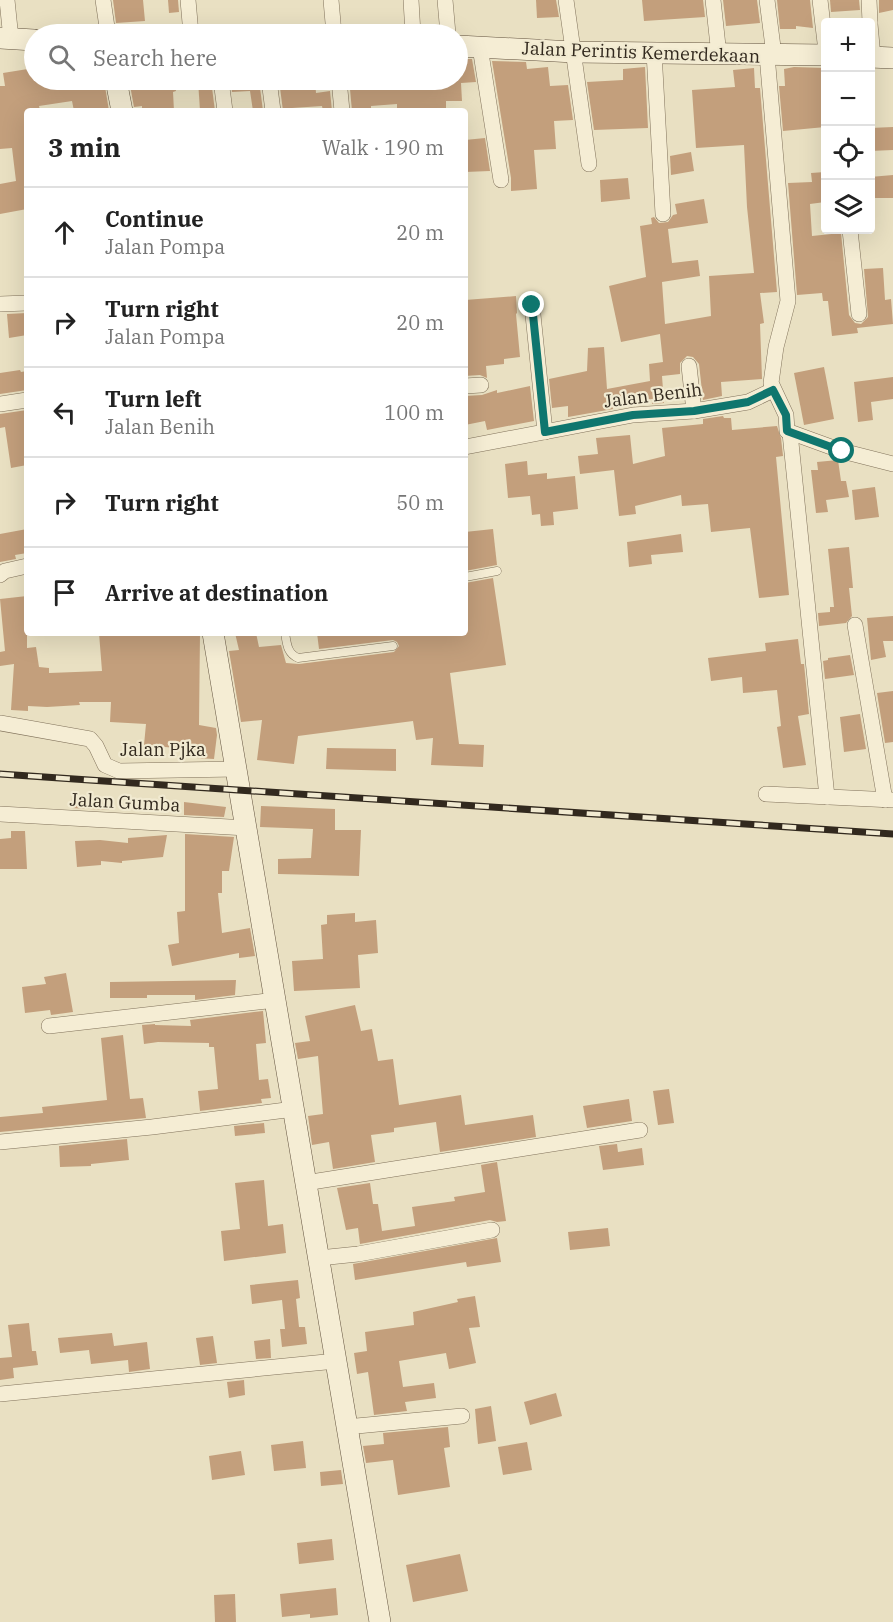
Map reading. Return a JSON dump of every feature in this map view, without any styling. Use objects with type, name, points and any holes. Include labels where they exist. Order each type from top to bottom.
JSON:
[{"type":"street","points":[[7,0],[5,38],[24,39]]},
{"type":"street","points":[[103,0],[107,24]]},
{"type":"street","points":[[188,0],[190,24]]},
{"type":"street","points":[[331,0],[333,24]]},
{"type":"street","points":[[411,0],[412,24]]},
{"type":"street","points":[[445,0],[447,24]]},
{"type":"street","points":[[566,0],[589,164]]},
{"type":"street","points":[[713,0],[719,55]]},
{"type":"street","points":[[767,0],[788,301],[772,366],[771,383],[786,415],[787,431],[790,433],[827,797]]},
{"type":"street","points":[[820,0],[822,18]]},
{"type":"street","points":[[869,0],[870,18]]},
{"type":"street","points":[[875,42],[879,57]]},
{"type":"street","name":"Jalan Perintis Kemerdekaan","points":[[468,46],[574,52],[719,55],[821,53]]},
{"type":"street","points":[[480,47],[501,180]]},
{"type":"street","points":[[654,52],[663,214]]},
{"type":"street","points":[[118,90],[121,108]]},
{"type":"street","points":[[222,90],[225,108]]},
{"type":"street","points":[[270,90],[273,108]]},
{"type":"street","points":[[340,90],[342,108]]},
{"type":"street","points":[[850,234],[858,314]]},
{"type":"street","points":[[0,304],[24,303]]},
{"type":"street","points":[[532,305],[545,432]]},
{"type":"street","points":[[689,366],[694,411]]},
{"type":"street","name":"Jalan Benih","points":[[468,446],[633,415],[694,411],[748,402],[773,390]]},
{"type":"street","points":[[0,404],[24,400]]},
{"type":"street","points":[[790,433],[842,451],[893,464]]},
{"type":"street","points":[[2,571],[24,567]]},
{"type":"street","points":[[766,794],[889,800],[855,626]]},
{"type":"street","points":[[214,636],[380,1622]]},
{"type":"street","name":"Jalan Pjka","points":[[0,723],[90,739],[105,765],[119,771],[237,768]]},
{"type":"street","name":"Jalan Gumba","points":[[0,814],[247,828]]},
{"type":"street","points":[[49,1026],[276,1000]]},
{"type":"street","points":[[0,1142],[153,1127],[294,1109]]},
{"type":"street","points":[[305,1183],[640,1131]]},
{"type":"street","points":[[319,1258],[358,1254],[492,1230]]},
{"type":"street","points":[[0,1394],[336,1361]]},
{"type":"street","points":[[346,1427],[462,1416]]},
{"type":"lane","points":[[468,576],[497,571]]},
{"type":"lane","points":[[286,636],[288,649],[298,658],[393,646]]},
{"type":"building","points":[[113,0],[143,0],[145,21],[116,23]]},
{"type":"building","points":[[168,0],[178,0],[179,12],[169,13]]},
{"type":"building","points":[[536,0],[556,0],[559,17],[537,18]]},
{"type":"building","points":[[642,0],[703,0],[705,17],[644,21]]},
{"type":"building","points":[[723,0],[757,0],[760,23],[726,26]]},
{"type":"building","points":[[777,0],[810,0],[813,28],[796,26],[796,29],[780,29]]},
{"type":"building","points":[[830,0],[859,0],[860,10],[831,12]]},
{"type":"building","points":[[879,0],[893,0],[893,10],[879,13]]},
{"type":"building","points":[[468,59],[472,59],[476,82],[468,83]]},
{"type":"building","points":[[492,61],[526,62],[527,69],[548,67],[550,86],[568,85],[573,120],[554,121],[556,149],[534,150],[537,189],[511,191],[511,178]]},
{"type":"building","points":[[645,67],[648,128],[594,130],[587,82],[623,80],[623,69]]},
{"type":"building","points":[[754,68],[755,88],[760,88],[777,292],[760,293],[764,323],[760,324],[762,379],[721,382],[722,396],[703,400],[699,364],[693,357],[687,356],[680,363],[680,374],[662,376],[664,403],[652,404],[652,399],[612,405],[613,409],[568,417],[568,406],[552,408],[549,379],[587,371],[588,348],[604,347],[607,389],[650,381],[649,364],[663,362],[660,334],[621,342],[609,286],[646,277],[640,226],[652,224],[651,218],[654,217],[659,223],[668,222],[673,215],[677,214],[675,204],[704,199],[708,223],[668,229],[672,263],[698,260],[700,276],[662,282],[665,324],[711,316],[709,276],[754,273],[747,207],[744,145],[696,148],[692,90],[735,87],[733,70]]},
{"type":"building","points":[[821,68],[821,127],[783,131],[779,86],[785,86],[784,69]]},
{"type":"building","points":[[24,70],[24,90],[106,90],[109,108],[73,108],[72,101],[39,106],[40,108],[24,108],[24,210],[0,214],[0,184],[16,181],[12,148],[0,149],[0,86],[5,86],[3,73]]},
{"type":"building","points":[[131,90],[176,90],[173,92],[174,108],[134,107]]},
{"type":"building","points":[[199,90],[212,90],[215,108],[200,108]]},
{"type":"building","points":[[232,90],[260,90],[263,108],[253,108],[250,91],[232,92]]},
{"type":"building","points":[[280,90],[316,90],[316,93],[330,91],[332,108],[322,108],[322,106],[283,108]]},
{"type":"building","points":[[350,90],[461,90],[462,101],[446,101],[446,108],[397,108],[397,104],[352,108]]},
{"type":"building","points":[[893,127],[893,150],[875,151],[875,128]]},
{"type":"building","points":[[485,138],[490,171],[468,172],[468,140]]},
{"type":"building","points":[[691,152],[694,171],[671,175],[670,156]]},
{"type":"building","points":[[821,172],[821,203],[810,204],[812,236],[841,234],[849,315],[855,323],[861,324],[868,317],[864,269],[883,268],[885,300],[891,299],[893,324],[857,328],[858,333],[832,336],[828,301],[823,301],[822,293],[797,295],[788,183],[812,182],[811,173]]},
{"type":"building","points":[[893,175],[893,198],[875,198],[875,177]]},
{"type":"building","points":[[628,178],[630,199],[601,202],[600,180]]},
{"type":"building","points":[[516,296],[520,357],[504,359],[504,364],[486,366],[487,378],[480,375],[468,376],[468,300]]},
{"type":"building","points":[[24,313],[24,336],[9,338],[7,314]]},
{"type":"building","points":[[824,367],[834,419],[804,425],[794,373]]},
{"type":"building","points":[[24,372],[24,390],[0,394],[0,373]]},
{"type":"building","points":[[893,377],[893,399],[871,402],[873,420],[858,422],[854,382]]},
{"type":"building","points":[[530,386],[534,421],[487,430],[485,421],[468,424],[468,396],[482,395],[497,390],[497,393]]},
{"type":"building","points":[[24,410],[24,466],[11,468],[5,427],[0,428],[0,414]]},
{"type":"building","points":[[723,416],[731,418],[732,430],[777,426],[783,456],[776,457],[789,595],[759,598],[750,528],[711,532],[708,504],[682,506],[681,495],[635,506],[636,514],[619,516],[614,470],[580,474],[578,456],[598,454],[596,438],[630,435],[633,464],[665,456],[662,428],[703,424],[703,419]]},
{"type":"building","points":[[838,460],[841,481],[846,481],[849,497],[826,500],[828,512],[816,513],[811,470],[818,470],[817,462]]},
{"type":"building","points":[[527,461],[528,475],[547,473],[547,479],[575,476],[578,509],[553,512],[554,525],[541,526],[540,514],[532,515],[530,496],[508,498],[505,464]]},
{"type":"building","points":[[875,487],[879,517],[855,520],[852,490]]},
{"type":"building","points":[[493,529],[497,565],[468,570],[468,532]]},
{"type":"building","points":[[24,530],[24,554],[15,555],[16,559],[0,562],[0,534]]},
{"type":"building","points":[[681,534],[683,552],[651,555],[652,564],[629,567],[627,542]]},
{"type":"building","points":[[849,547],[853,588],[849,588],[852,616],[846,623],[819,626],[818,613],[830,612],[830,607],[834,607],[828,549]]},
{"type":"building","points":[[493,578],[506,665],[450,673],[459,744],[484,745],[483,767],[431,765],[433,738],[416,740],[413,721],[298,736],[294,764],[257,760],[262,720],[241,722],[229,651],[239,650],[236,636],[257,636],[259,647],[281,645],[286,663],[299,664],[394,652],[399,646],[393,640],[319,649],[317,636],[468,636],[468,582]]},
{"type":"building","points":[[24,596],[24,636],[27,636],[27,648],[36,647],[39,667],[49,668],[49,673],[102,671],[99,636],[200,636],[199,725],[216,728],[214,759],[196,758],[197,750],[144,745],[146,724],[110,722],[111,702],[79,702],[80,705],[47,707],[28,706],[28,711],[11,710],[14,664],[0,666],[0,652],[5,651],[0,599]]},
{"type":"building","points":[[893,616],[893,641],[883,641],[886,657],[871,660],[867,618]]},
{"type":"building","points":[[798,639],[801,664],[804,664],[809,714],[798,716],[806,765],[783,768],[777,727],[781,726],[777,690],[743,693],[742,677],[711,681],[708,658],[766,651],[765,643]]},
{"type":"building","points":[[850,655],[854,675],[825,679],[823,661],[828,658]]},
{"type":"building","points":[[893,691],[893,742],[885,743],[877,693]]},
{"type":"building","points":[[860,714],[866,749],[844,752],[840,717]]},
{"type":"building","points":[[327,748],[396,749],[396,771],[326,769]]},
{"type":"building","points":[[72,797],[110,800],[109,810],[71,808]]},
{"type":"building","points":[[184,802],[226,807],[224,817],[184,815]]},
{"type":"building","points":[[261,806],[335,809],[335,830],[361,830],[359,876],[278,874],[278,859],[311,858],[313,829],[260,827]]},
{"type":"building","points":[[11,831],[25,831],[27,869],[0,869],[0,839],[11,838]]},
{"type":"building","points":[[185,834],[234,837],[229,871],[222,871],[222,893],[218,893],[222,933],[250,928],[255,956],[239,958],[239,953],[172,966],[168,945],[179,943],[177,912],[185,911]]},
{"type":"building","points":[[167,835],[163,857],[122,861],[122,863],[101,861],[101,865],[77,867],[75,841],[100,840],[128,843],[128,838]]},
{"type":"building","points":[[355,913],[355,922],[376,920],[378,953],[358,955],[360,988],[294,991],[292,961],[323,959],[321,925],[327,924],[327,915]]},
{"type":"building","points":[[66,973],[73,1012],[51,1015],[50,1010],[25,1013],[22,987],[46,984],[44,977]]},
{"type":"building","points":[[236,980],[235,995],[195,1000],[195,995],[110,998],[110,982]]},
{"type":"building","points":[[355,1005],[361,1031],[372,1029],[378,1061],[393,1059],[399,1105],[461,1095],[465,1125],[533,1115],[536,1137],[440,1152],[436,1122],[394,1128],[394,1132],[371,1135],[375,1162],[333,1169],[329,1142],[312,1145],[308,1116],[323,1114],[318,1056],[298,1059],[295,1043],[310,1041],[305,1016]]},
{"type":"building","points":[[263,1011],[266,1043],[256,1044],[259,1080],[268,1079],[271,1098],[261,1099],[262,1103],[200,1111],[198,1091],[218,1089],[214,1047],[209,1047],[209,1043],[144,1044],[142,1025],[191,1026],[190,1020]]},
{"type":"building","points":[[123,1035],[130,1099],[143,1098],[146,1118],[0,1132],[0,1117],[43,1113],[42,1107],[107,1100],[101,1038]]},
{"type":"building","points":[[669,1089],[674,1123],[658,1125],[653,1091]]},
{"type":"building","points":[[629,1099],[632,1121],[587,1128],[583,1106]]},
{"type":"building","points":[[264,1123],[265,1133],[235,1136],[234,1126]]},
{"type":"building","points":[[127,1139],[129,1160],[91,1164],[91,1166],[60,1167],[59,1146]]},
{"type":"building","points":[[617,1144],[618,1152],[642,1148],[644,1165],[603,1170],[599,1146]]},
{"type":"building","points":[[497,1162],[506,1221],[490,1220],[360,1244],[358,1228],[346,1230],[337,1188],[370,1183],[373,1204],[378,1204],[382,1231],[415,1226],[412,1207],[455,1201],[454,1197],[485,1192],[481,1165]]},
{"type":"building","points":[[264,1180],[268,1226],[283,1224],[286,1253],[224,1261],[221,1231],[240,1229],[235,1183]]},
{"type":"building","points":[[608,1228],[610,1246],[570,1250],[568,1232]]},
{"type":"building","points":[[497,1238],[501,1262],[467,1267],[466,1262],[355,1280],[353,1264]]},
{"type":"building","points":[[298,1280],[300,1298],[296,1299],[299,1327],[305,1327],[307,1344],[282,1347],[280,1329],[285,1329],[282,1300],[252,1304],[250,1285]]},
{"type":"building","points":[[475,1296],[480,1327],[469,1328],[476,1363],[449,1369],[446,1353],[399,1361],[403,1387],[434,1383],[436,1398],[405,1402],[407,1411],[374,1415],[368,1372],[357,1374],[354,1353],[367,1351],[365,1332],[414,1325],[413,1312]]},
{"type":"building","points":[[29,1323],[32,1351],[36,1351],[38,1365],[13,1368],[14,1378],[0,1380],[0,1358],[12,1357],[8,1325]]},
{"type":"building","points":[[112,1333],[114,1346],[147,1342],[150,1369],[129,1372],[128,1360],[91,1364],[89,1350],[60,1353],[58,1338]]},
{"type":"building","points":[[213,1336],[217,1363],[200,1365],[196,1338]]},
{"type":"building","points":[[270,1339],[271,1358],[256,1359],[254,1341]]},
{"type":"building","points":[[244,1380],[245,1395],[229,1398],[227,1382]]},
{"type":"building","points":[[556,1393],[562,1416],[530,1425],[524,1402]]},
{"type":"building","points":[[491,1406],[496,1441],[478,1444],[475,1409]]},
{"type":"building","points":[[448,1427],[450,1447],[444,1448],[450,1487],[398,1495],[393,1460],[366,1463],[363,1446],[384,1444],[383,1433]]},
{"type":"building","points":[[303,1441],[306,1468],[274,1471],[271,1445]]},
{"type":"building","points":[[527,1442],[532,1470],[503,1475],[498,1447]]},
{"type":"building","points":[[241,1451],[245,1475],[212,1480],[209,1456]]},
{"type":"building","points":[[341,1470],[343,1484],[321,1486],[320,1472]]},
{"type":"building","points":[[332,1539],[334,1560],[299,1564],[297,1543]]},
{"type":"building","points":[[460,1554],[468,1591],[413,1602],[406,1565]]},
{"type":"building","points":[[336,1588],[338,1615],[310,1618],[310,1614],[282,1617],[280,1594]]},
{"type":"building","points":[[235,1594],[236,1622],[215,1622],[214,1595]]},
{"type":"railway","points":[[0,774],[893,834]]},
{"type":"route","points":[[532,305],[545,432],[633,415],[694,411],[748,402],[773,390],[786,415],[787,431],[842,451]]}]
